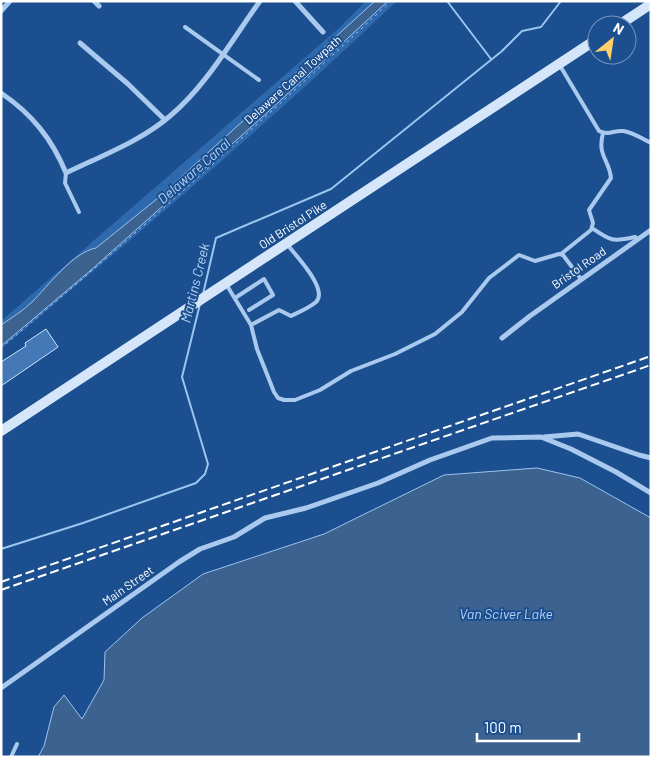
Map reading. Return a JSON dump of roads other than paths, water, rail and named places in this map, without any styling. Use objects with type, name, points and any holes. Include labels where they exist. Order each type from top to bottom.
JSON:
[{"type":"main road","points":[[634,15],[651,4]]},
{"type":"main road","name":"Old Bristol Pike","points":[[1,431],[587,46]]},
{"type":"street","points":[[1,11],[10,1]]},
{"type":"street","points":[[94,1],[99,6]]},
{"type":"street","points":[[1,93],[16,103],[38,124],[55,150],[66,173],[148,132],[165,120],[196,90],[260,1]]},
{"type":"street","points":[[295,1],[323,32]]},
{"type":"street","points":[[80,43],[128,84],[165,120]]},
{"type":"street","name":"Bristol Road","points":[[502,338],[651,230]]},
{"type":"street","name":"Main Street","points":[[1,688],[179,562],[200,549],[234,537],[265,518],[306,508],[378,483],[430,460],[492,438],[578,434],[651,458]]},
{"type":"street","points":[[541,437],[571,448],[651,493]]},
{"type":"lane","points":[[185,27],[258,80]]},
{"type":"lane","points":[[559,64],[599,131],[606,134],[623,131],[651,144]]},
{"type":"lane","points":[[226,284],[251,325],[257,349],[278,398],[295,400],[320,390],[351,371],[395,354],[435,334],[462,312],[489,278],[519,255],[536,260],[560,254],[592,228],[590,210],[611,178],[603,159],[600,144],[603,133]]},
{"type":"lane","points":[[66,173],[65,183],[79,212]]},
{"type":"lane","points":[[592,228],[609,239],[618,241],[635,237],[638,239]]},
{"type":"lane","points":[[251,325],[279,310],[291,316],[316,301],[319,296],[319,288],[287,244]]},
{"type":"lane","points":[[560,254],[563,255],[581,279]]},
{"type":"lane","points":[[235,298],[264,279],[273,295],[249,310]]},
{"type":"lane","points":[[11,757],[17,744]]},
{"type":"water","name":"Delaware Canal","points":[[375,1],[388,1],[269,111],[90,271],[1,346],[1,325],[28,305],[70,263],[87,251],[96,248],[158,198]]},
{"type":"water","name":"Van Sciver Lake","points":[[537,468],[580,478],[651,518],[651,757],[38,757],[44,746],[54,707],[64,695],[82,719],[104,680],[105,652],[142,618],[203,574],[324,534],[444,475]]},
{"type":"waterway","points":[[447,1],[491,59]]},
{"type":"waterway","name":"Martins Creek","points":[[203,294],[216,238],[331,189],[502,51],[522,31],[541,27],[561,1]]},
{"type":"waterway","name":"Martins Creek","points":[[1,549],[83,523],[196,483],[205,474],[208,464],[182,377],[200,304]]},
{"type":"railway","points":[[1,582],[651,356]]},
{"type":"railway","points":[[1,590],[651,365]]}]
